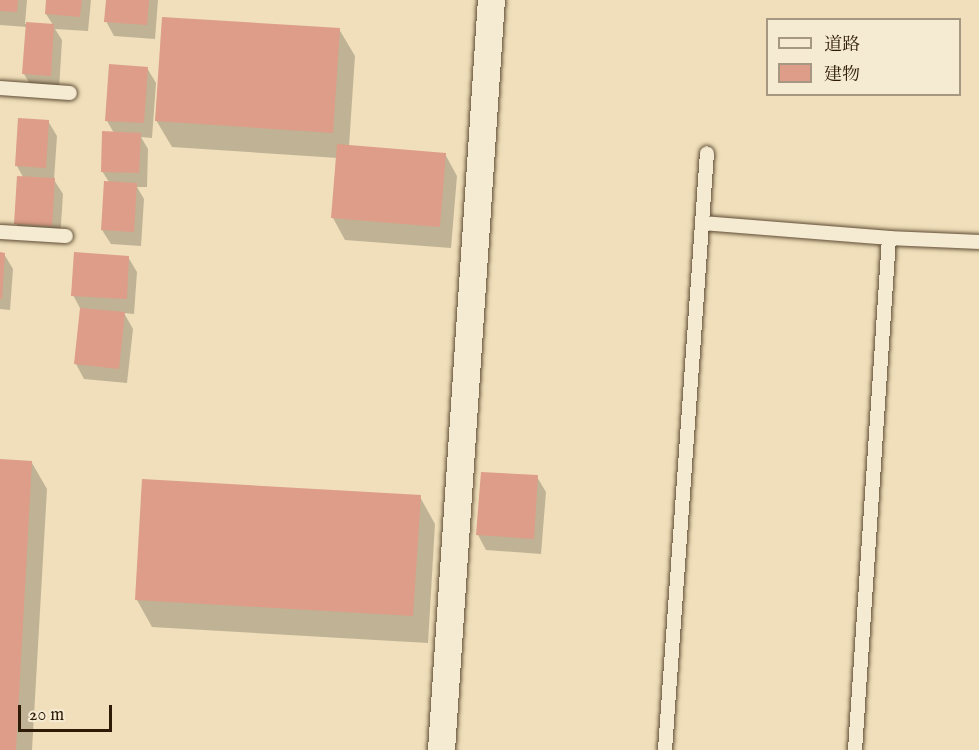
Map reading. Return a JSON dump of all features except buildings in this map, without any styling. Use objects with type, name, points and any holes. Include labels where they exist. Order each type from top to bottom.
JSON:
[{"type":"street","points":[[441,750],[491,0]]},
{"type":"lane","points":[[0,88],[70,93]]},
{"type":"lane","points":[[665,750],[707,153]]},
{"type":"lane","points":[[703,223],[889,238],[979,242]]},
{"type":"lane","points":[[0,232],[66,236]]},
{"type":"lane","points":[[855,750],[889,238]]}]
